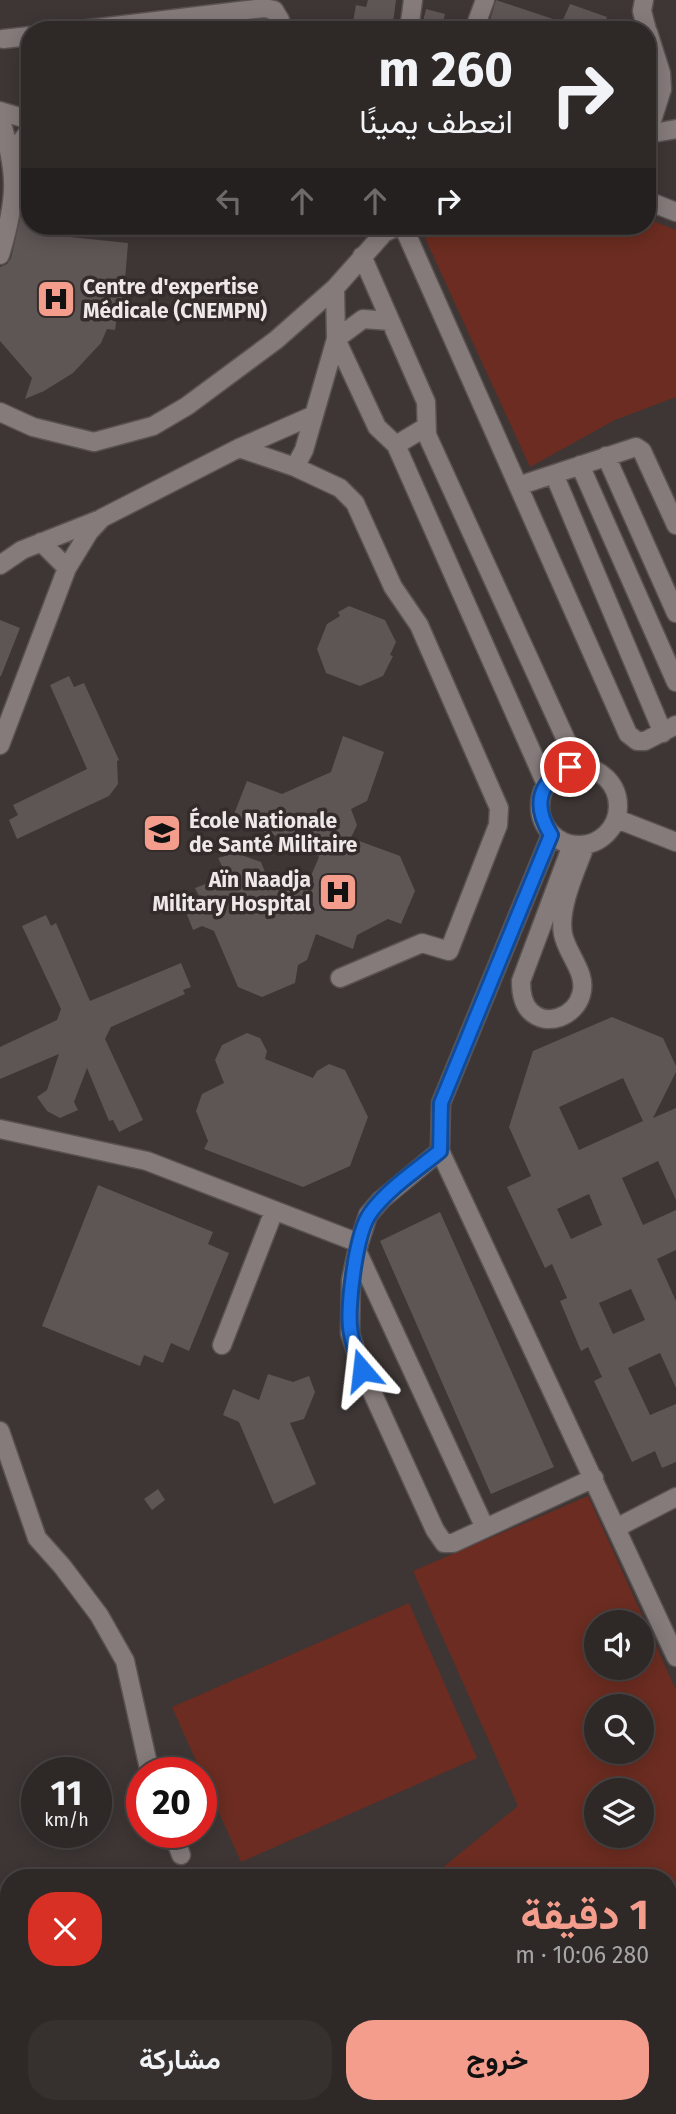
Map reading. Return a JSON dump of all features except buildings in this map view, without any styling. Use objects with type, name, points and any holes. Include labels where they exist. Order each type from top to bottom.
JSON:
[{"type":"lane","points":[[410,21],[413,0]]},
{"type":"lane","points":[[477,21],[485,0]]},
{"type":"lane","points":[[644,21],[642,11],[645,0]]},
{"type":"lane","points":[[156,21],[264,8],[274,10],[280,21]]},
{"type":"lane","points":[[2,39],[21,37]]},
{"type":"lane","points":[[656,58],[662,89],[656,108]]},
{"type":"lane","points":[[0,111],[21,117]]},
{"type":"lane","points":[[0,118],[12,153],[13,203],[0,255]]},
{"type":"lane","points":[[656,132],[676,129]]},
{"type":"lane","points":[[12,153],[21,142]]},
{"type":"lane","points":[[656,204],[676,212]]},
{"type":"lane","points":[[0,412],[33,426],[94,442],[153,426],[187,406],[276,340],[335,288],[382,235]]},
{"type":"lane","points":[[405,235],[628,734],[633,740],[641,742],[669,729],[554,474]]},
{"type":"lane","points":[[362,256],[426,402],[427,435],[578,766]]},
{"type":"lane","points":[[295,467],[304,450],[336,339],[335,288]]},
{"type":"lane","points":[[336,339],[363,319],[390,321]]},
{"type":"lane","points":[[336,339],[377,428],[396,445],[546,784]]},
{"type":"lane","points":[[0,565],[22,550],[102,518],[239,448],[314,415]]},
{"type":"lane","points":[[396,445],[426,427]]},
{"type":"lane","points":[[518,486],[633,447],[642,451],[676,525]]},
{"type":"lane","points":[[239,448],[295,467],[340,488],[355,503],[393,587],[419,625],[499,808],[498,825],[449,951],[422,943],[340,978]]},
{"type":"lane","points":[[606,456],[676,613]]},
{"type":"lane","points":[[580,465],[676,682]]},
{"type":"lane","points":[[0,745],[67,568],[89,532],[102,518]]},
{"type":"lane","points":[[41,542],[67,568]]},
{"type":"lane","points":[[578,766],[593,769],[605,776],[618,797],[617,819],[609,833],[598,841],[578,845],[551,835],[542,820],[539,806],[546,784],[556,773],[578,766]]},
{"type":"lane","points":[[617,819],[676,841]]},
{"type":"lane","points":[[551,835],[441,1103],[440,1151],[674,1651]]},
{"type":"lane","points":[[578,845],[563,934],[582,979],[582,993],[576,1006],[567,1015],[551,1019],[538,1017],[528,1010],[522,996],[521,981],[578,845]]},
{"type":"lane","points":[[537,939],[547,933],[563,934]]},
{"type":"lane","points":[[0,1129],[147,1161],[274,1211],[358,1248],[485,1528]]},
{"type":"lane","points":[[440,1151],[381,1200],[368,1215],[351,1280],[350,1333],[362,1370],[435,1530],[444,1543],[453,1543],[594,1478]]},
{"type":"lane","points":[[222,1345],[274,1211]]},
{"type":"lane","points":[[0,1431],[37,1538],[99,1615],[125,1661],[146,1757]]},
{"type":"lane","points":[[616,1528],[676,1497]]},
{"type":"lane","points":[[179,1848],[181,1855]]},
{"type":"shaded area","points":[[656,222],[676,230],[676,397],[615,420],[530,467],[425,238],[430,235],[656,235]]},
{"type":"shaded area","points":[[588,1496],[640,1610],[584,1610],[584,1680],[654,1680],[654,1642],[676,1690],[676,1869],[441,1869],[518,1806],[413,1571]]},
{"type":"shaded area","points":[[409,1603],[477,1758],[241,1862],[217,1808],[217,1757],[194,1757],[172,1707]]},
{"type":"place","name":"Centre d'expertise Médicale (CNEMPN)","points":[[56,299]]},
{"type":"place","name":"École Nationale de Santé Militaire","points":[[162,833]]},
{"type":"place","name":"Aïn Naadja Military Hospital","points":[[338,892]]},
{"type":"route","points":[[362,1370],[350,1333],[351,1280],[363,1229],[368,1215],[381,1200],[440,1151],[441,1103],[551,835],[542,820],[540,797],[546,784],[556,773],[570,767]]}]
